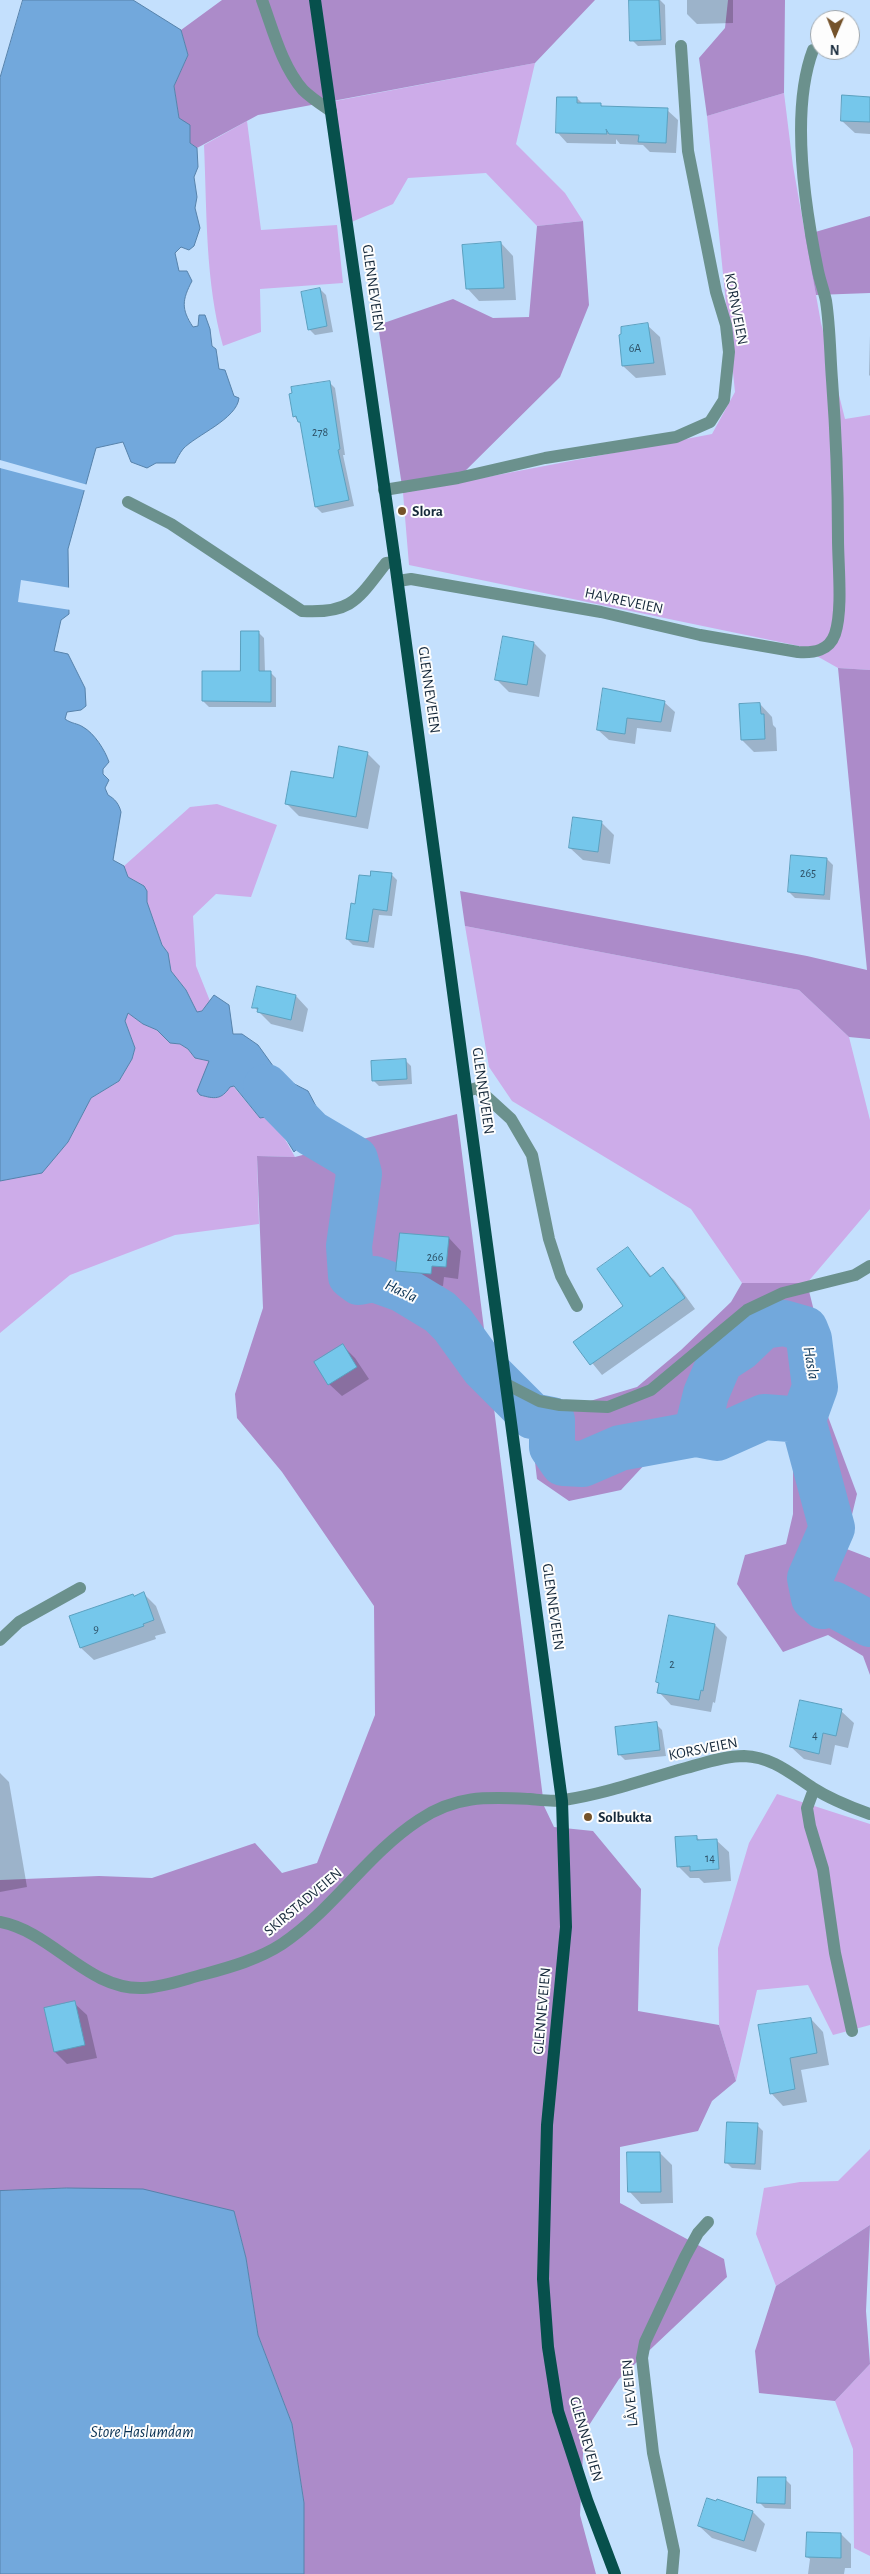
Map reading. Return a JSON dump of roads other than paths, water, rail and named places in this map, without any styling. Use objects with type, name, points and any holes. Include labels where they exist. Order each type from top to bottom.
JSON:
[{"type":"main road","name":"GLENNEVEIEN","points":[[315,0],[384,490],[396,562],[562,1801],[566,1927],[547,2125],[543,2279],[548,2347],[558,2411],[587,2500],[615,2574]]},
{"type":"street","points":[[262,0],[290,70],[305,92],[331,111]]},
{"type":"street","name":"KORNVEIEN","points":[[384,490],[458,478],[545,458],[676,437],[710,422],[724,400],[729,352],[726,325],[716,292],[688,151],[681,46]]},
{"type":"street","name":"HAVREVEIEN","points":[[398,581],[411,579],[601,612],[700,635],[798,652],[814,653],[825,648],[835,634],[838,605],[836,442],[828,318],[808,219],[802,93],[806,68],[810,58]]},
{"type":"street","points":[[128,502],[178,529],[302,611],[325,612],[355,601],[386,563],[396,562]]},
{"type":"street","points":[[467,1091],[477,1088],[511,1119],[532,1155],[549,1239],[561,1276],[577,1306]]},
{"type":"street","points":[[506,1384],[538,1401],[560,1405],[608,1407],[651,1390],[747,1310],[783,1293],[855,1275],[870,1266]]},
{"type":"street","points":[[0,1640],[19,1622],[80,1588]]},
{"type":"street","name":"KORSVEIEN","points":[[562,1801],[711,1761],[743,1756],[767,1760],[782,1766],[814,1789],[850,1807],[870,1814]]},
{"type":"street","points":[[814,1789],[807,1808],[810,1826],[823,1869],[835,1953],[852,2030]]},
{"type":"street","name":"SKIRSTADVEIEN","points":[[0,1922],[23,1928],[87,1971],[109,1982],[143,1988],[169,1984],[233,1966],[261,1956],[283,1944],[322,1911],[398,1836],[441,1807],[473,1798],[562,1801]]},
{"type":"street","name":"LÅVEVEIEN","points":[[672,2574],[674,2551],[653,2453],[642,2358],[645,2342],[684,2257],[698,2233],[708,2222]]},
{"type":"water","points":[[23,0],[133,0],[181,30],[188,55],[174,86],[179,118],[190,125],[190,143],[197,148],[198,167],[194,177],[197,197],[195,208],[200,228],[194,246],[189,250],[181,247],[175,253],[179,271],[187,271],[192,281],[184,304],[186,315],[193,327],[198,326],[199,315],[205,315],[210,329],[212,346],[216,349],[219,369],[225,370],[234,396],[239,398],[237,406],[231,413],[183,449],[175,463],[156,463],[147,468],[131,462],[123,442],[96,448],[68,549],[69,614],[61,620],[54,651],[68,654],[85,688],[86,706],[81,710],[67,712],[65,719],[91,733],[99,742],[107,757],[109,762],[103,769],[103,774],[109,780],[105,788],[108,795],[118,804],[121,812],[113,860],[124,866],[128,877],[144,886],[147,891],[147,902],[162,945],[168,953],[171,971],[186,990],[197,1012],[202,1011],[214,995],[229,1005],[233,1034],[242,1034],[258,1045],[281,1077],[308,1091],[318,1110],[311,1133],[294,1152],[272,1116],[260,1118],[234,1086],[230,1087],[221,1096],[210,1097],[200,1095],[197,1091],[209,1061],[195,1058],[188,1049],[180,1044],[170,1043],[157,1030],[143,1024],[128,1013],[125,1021],[135,1048],[132,1059],[119,1081],[91,1098],[68,1142],[42,1173],[0,1181],[0,78]]},
{"type":"water","name":"Store Haslumdam","points":[[67,2188],[143,2189],[234,2211],[246,2258],[258,2335],[292,2424],[304,2503],[304,2574],[0,2574],[0,2191]]},
{"type":"waterway","name":"Hasla","points":[[266,1087],[311,1133],[355,1159],[359,1174],[349,1246],[351,1276],[359,1282],[374,1279],[402,1289],[440,1312],[453,1325],[484,1368],[532,1416],[552,1420],[552,1447],[563,1463],[583,1464],[620,1448],[696,1434],[717,1438],[764,1417],[803,1420],[832,1528],[810,1578],[814,1598],[823,1606],[833,1604],[870,1624]]},
{"type":"waterway","name":"Hasla","points":[[696,1434],[706,1394],[720,1361],[740,1348],[763,1326],[784,1323],[805,1329],[809,1339],[815,1387],[803,1420]]},
{"type":"place","name":"Slora","points":[[402,511]]},
{"type":"place","name":"Solbukta","points":[[588,1817]]}]
